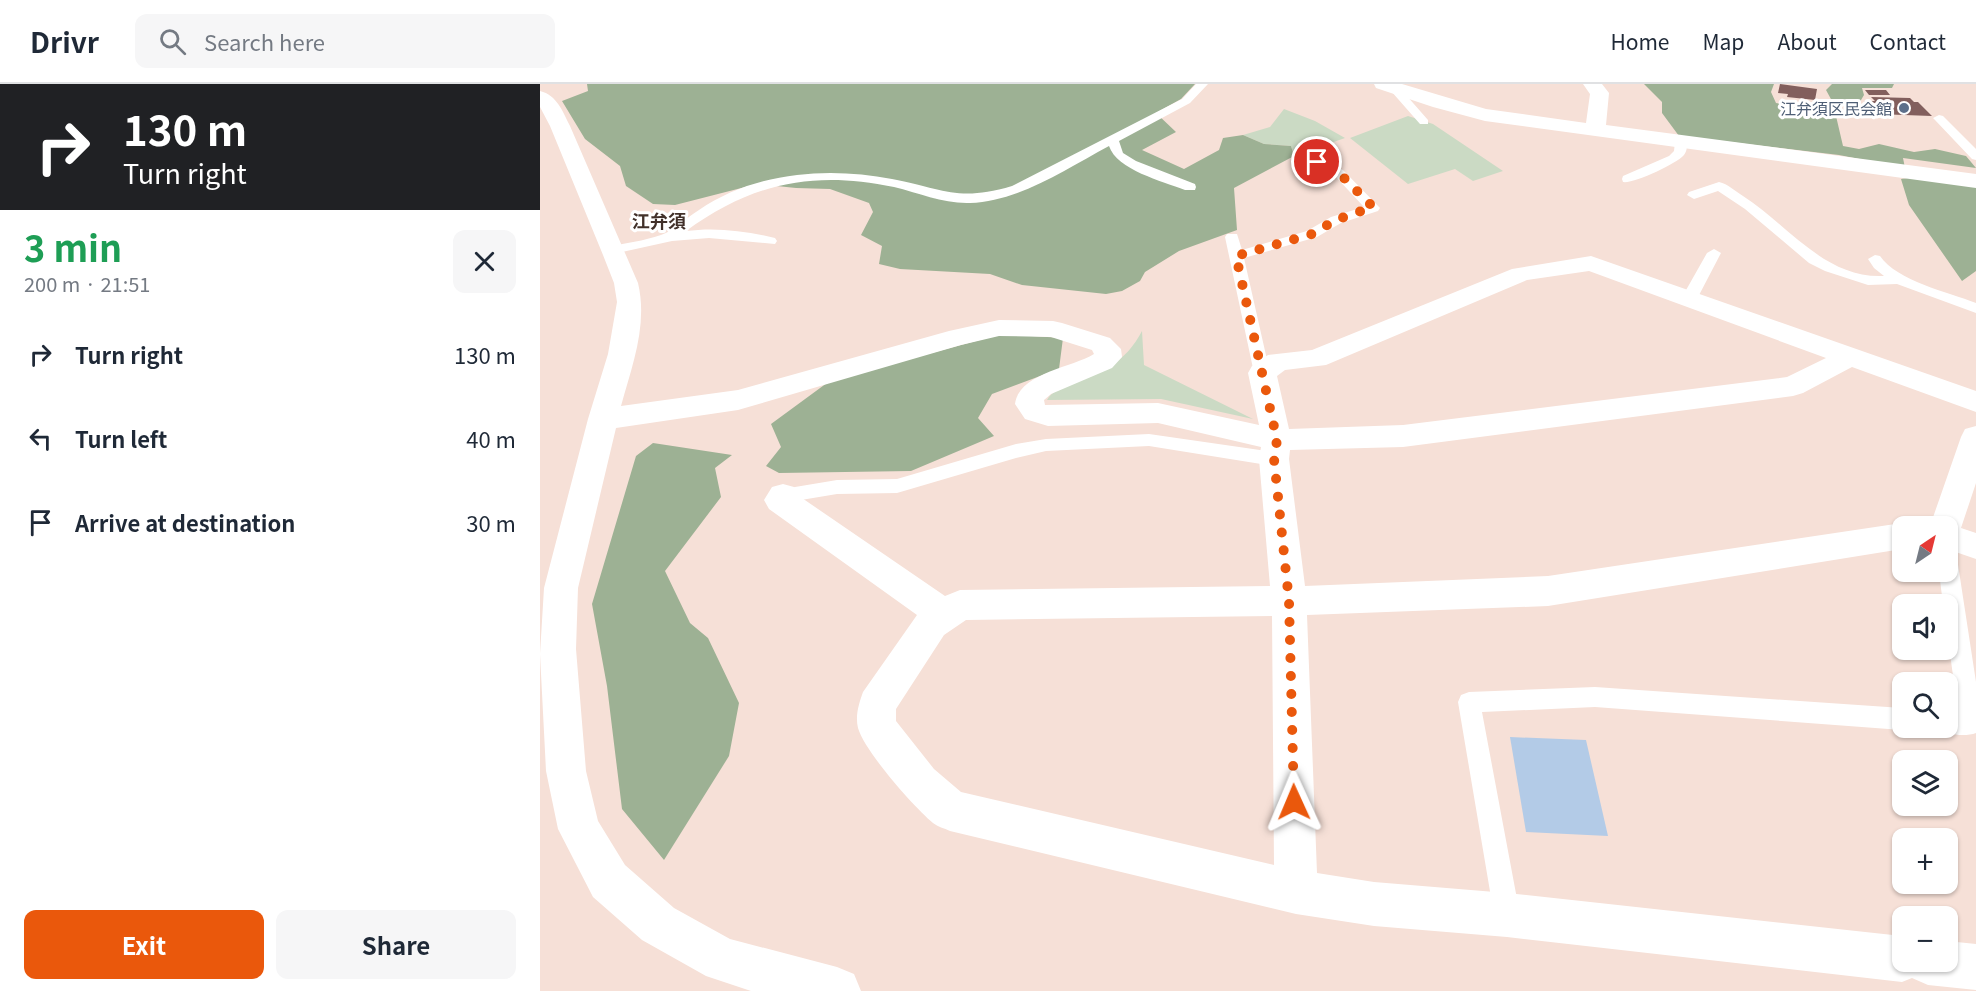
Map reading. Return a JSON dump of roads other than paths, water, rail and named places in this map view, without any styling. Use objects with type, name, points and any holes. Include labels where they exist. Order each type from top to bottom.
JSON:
[{"type":"street","points":[[1592,84],[1600,93],[1595,130]]},
{"type":"street","points":[[1389,86],[1485,115],[1976,181]]},
{"type":"street","points":[[540,97],[550,106],[560,126],[613,250],[626,283],[630,302],[622,354],[603,419],[561,588],[558,649],[566,771],[579,829],[609,881],[658,924],[722,960],[837,991]]},
{"type":"street","points":[[1296,892],[1289,601],[1276,449],[1262,374],[1278,361],[1316,359],[1521,274],[1591,263],[1976,402]]},
{"type":"street","points":[[603,419],[738,400],[958,337],[999,328],[1053,328],[1101,344],[1107,349],[1108,357],[1102,362],[1041,387],[1030,396],[1029,404],[1035,412],[1048,416],[1158,413],[1276,449],[1403,436],[1793,386],[1849,357]]},
{"type":"street","points":[[1949,516],[1976,437]]},
{"type":"street","points":[[783,496],[780,500],[944,615]]},
{"type":"street","points":[[1892,538],[1548,591],[1289,601],[960,605],[931,624],[877,705],[877,727],[920,783],[950,810],[1296,892],[1374,904],[1507,915],[1892,958]]},
{"type":"street","points":[[1958,540],[1976,546]]},
{"type":"street","points":[[1958,965],[1976,967]]},
{"type":"lane","points":[[669,237],[717,204],[759,186],[810,179],[853,179],[889,183],[965,199],[989,197],[1017,189],[1186,101],[1202,84]]},
{"type":"lane","points":[[1389,86],[1424,122]]},
{"type":"lane","points":[[1939,118],[1976,156]]},
{"type":"lane","points":[[1112,139],[1118,155],[1132,164],[1190,187]]},
{"type":"lane","points":[[1628,180],[1673,159],[1680,152],[1681,142]]},
{"type":"lane","points":[[1236,256],[1312,234],[1336,220],[1373,207],[1339,173],[1317,162]]},
{"type":"lane","points":[[1694,195],[1719,186],[1750,206],[1814,260],[1845,274],[1868,280],[1899,279]]},
{"type":"lane","points":[[613,250],[689,233],[723,232],[770,241]]},
{"type":"lane","points":[[1232,237],[1262,374]]},
{"type":"lane","points":[[1689,299],[1714,253]]},
{"type":"lane","points":[[1875,260],[1899,279],[1976,308]]},
{"type":"lane","points":[[783,496],[837,487],[897,486],[1016,451],[1046,445],[1149,440],[1276,449]]},
{"type":"lane","points":[[1950,582],[1971,724],[1958,723]]},
{"type":"lane","points":[[1507,915],[1469,702],[1595,697],[1892,718]]},
{"type":"water","points":[[1510,737],[1586,740],[1608,836],[1526,832]]},
{"type":"place","name":"江弁須区民会館","points":[[1904,108]]},
{"type":"district","name":"江弁須","points":[[659,220]]}]
